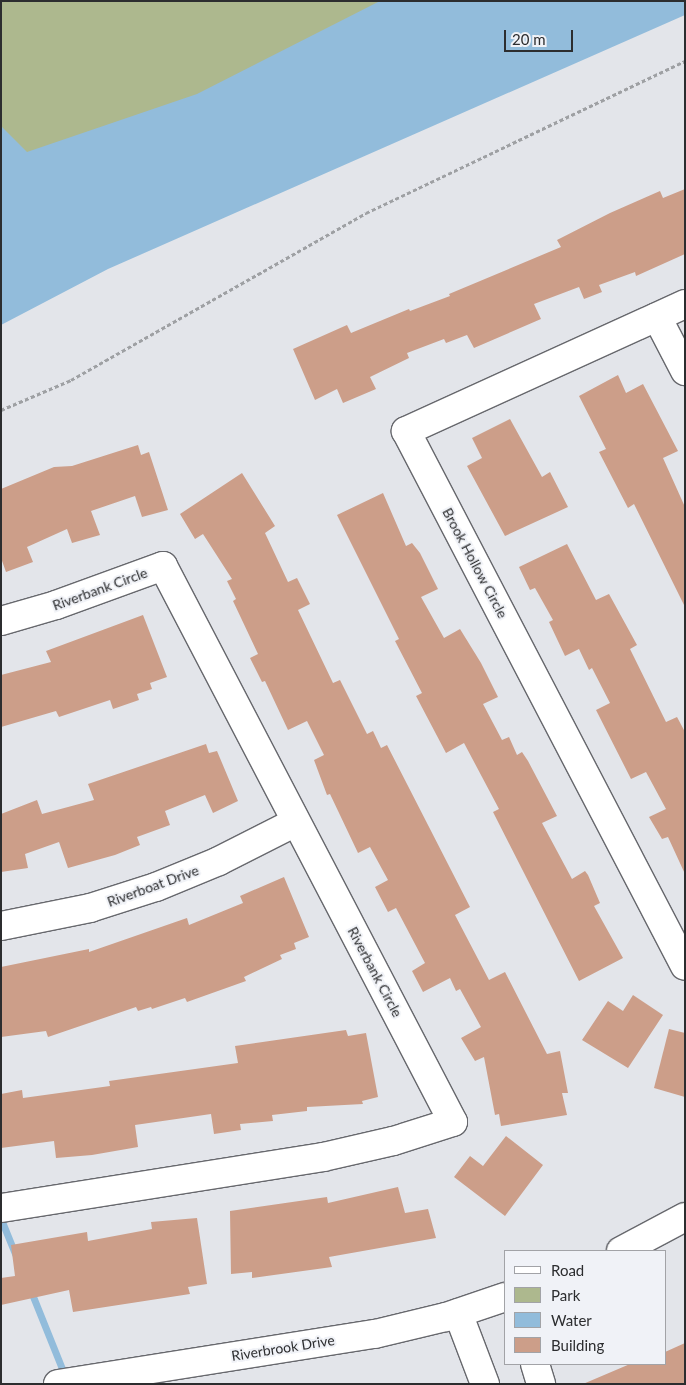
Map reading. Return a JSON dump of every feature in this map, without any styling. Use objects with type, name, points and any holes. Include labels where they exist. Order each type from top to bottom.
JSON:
[{"type":"street","name":"Brook Hollow Circle","points":[[685,304],[406,431],[685,966]]},
{"type":"street","points":[[657,317],[685,371]]},
{"type":"street","name":"Riverbank Circle","points":[[1,621],[56,605],[163,566],[453,1122],[393,1141],[323,1157],[1,1208]]},
{"type":"street","name":"Riverboat Drive","points":[[1,926],[90,908],[156,887],[219,861],[296,822]]},
{"type":"street","points":[[622,1250],[685,1217]]},
{"type":"street","name":"Riverbrook Drive","points":[[58,1384],[375,1334],[458,1313],[503,1298]]},
{"type":"street","points":[[458,1313],[485,1384]]},
{"type":"street","points":[[535,1365],[541,1384]]},
{"type":"path","points":[[1,410],[71,380],[366,213],[685,61]]},
{"type":"green space","points":[[1,1],[432,1],[1,185]]},
{"type":"water","points":[[380,1],[685,1],[685,15],[108,269],[1,325],[1,126],[27,152],[197,94]]},
{"type":"building","points":[[685,189],[685,254],[636,276],[635,272],[599,285],[602,292],[584,299],[579,287],[534,304],[541,319],[474,348],[467,335],[446,343],[444,339],[407,353],[409,358],[370,377],[376,389],[343,403],[337,389],[315,400],[293,349],[347,325],[351,333],[409,309],[410,311],[450,296],[449,294],[561,247],[557,240],[610,213],[660,191],[663,198]]},
{"type":"building","points":[[618,375],[626,393],[643,384],[678,451],[663,458],[685,507],[685,607],[634,504],[628,508],[599,452],[606,449],[579,396]]},
{"type":"building","points":[[510,419],[542,477],[550,472],[568,507],[505,536],[467,466],[482,458],[472,438]]},
{"type":"building","points":[[138,445],[141,455],[149,452],[168,510],[142,517],[135,496],[91,511],[100,535],[72,543],[67,529],[27,547],[33,562],[6,572],[1,558],[1,489],[54,467],[72,466]]},
{"type":"building","points":[[242,473],[275,526],[265,533],[288,582],[297,578],[310,604],[298,610],[333,683],[340,680],[367,734],[373,731],[381,748],[387,745],[470,907],[455,915],[489,980],[505,972],[547,1054],[560,1051],[568,1093],[562,1093],[567,1115],[501,1126],[499,1114],[495,1115],[484,1057],[475,1061],[461,1038],[481,1027],[460,989],[456,991],[450,978],[423,992],[412,971],[425,963],[396,908],[388,912],[375,887],[388,880],[370,847],[358,853],[330,794],[327,795],[314,760],[324,755],[307,721],[288,730],[265,681],[262,682],[250,658],[258,654],[233,601],[236,599],[227,581],[232,579],[203,534],[195,539],[180,514]]},
{"type":"building","points":[[383,493],[406,546],[412,543],[420,553],[438,589],[421,597],[444,638],[460,629],[481,663],[498,697],[483,704],[502,740],[509,737],[517,755],[522,752],[528,761],[557,816],[542,823],[572,879],[585,871],[588,875],[600,903],[594,906],[623,958],[579,981],[493,812],[499,809],[464,743],[446,753],[416,696],[422,693],[395,641],[399,639],[337,515]]},
{"type":"building","points":[[567,544],[596,600],[609,594],[637,645],[630,649],[666,722],[677,717],[685,732],[685,874],[668,837],[662,839],[649,817],[666,809],[646,772],[631,779],[596,710],[610,703],[592,668],[589,670],[579,649],[565,656],[549,622],[553,620],[535,588],[530,590],[519,567]]},
{"type":"building","points":[[143,615],[167,677],[150,683],[152,689],[137,694],[139,700],[113,709],[110,700],[59,717],[56,711],[1,727],[1,675],[51,662],[46,651]]},
{"type":"building","points":[[206,744],[209,753],[217,751],[238,801],[213,813],[205,795],[165,811],[170,825],[137,837],[140,845],[115,855],[68,868],[59,842],[25,854],[28,868],[1,872],[1,814],[37,800],[42,814],[94,800],[88,784]]},
{"type":"building","points":[[284,877],[309,937],[294,943],[296,949],[280,955],[282,959],[244,977],[246,981],[187,1002],[185,998],[152,1009],[151,1007],[138,1011],[136,1007],[48,1037],[46,1031],[1,1037],[1,967],[89,949],[89,952],[187,918],[189,925],[243,903],[240,896]]},
{"type":"building","points":[[633,995],[663,1015],[628,1068],[582,1040],[608,1001],[623,1011]]},
{"type":"building","points":[[669,1029],[685,1033],[685,1097],[654,1088]]},
{"type":"building","points":[[346,1030],[348,1036],[366,1033],[378,1097],[362,1101],[363,1104],[307,1107],[307,1111],[272,1115],[273,1121],[240,1124],[241,1130],[214,1134],[211,1114],[135,1125],[138,1147],[92,1155],[56,1158],[54,1141],[1,1148],[1,1094],[22,1090],[23,1098],[110,1086],[109,1081],[238,1063],[235,1046]]},
{"type":"building","points":[[506,1136],[543,1165],[505,1216],[454,1177],[470,1156],[483,1166]]},
{"type":"building","points":[[398,1187],[405,1213],[428,1209],[436,1238],[329,1257],[332,1267],[252,1278],[252,1272],[231,1274],[230,1211],[327,1197],[328,1203]]},
{"type":"building","points":[[197,1218],[207,1284],[188,1287],[190,1294],[73,1312],[69,1290],[1,1305],[1,1278],[15,1276],[11,1245],[87,1232],[88,1241],[152,1229],[151,1222]]},
{"type":"building","points":[[685,1343],[685,1384],[583,1384],[628,1365],[666,1365],[666,1352]]},
{"type":"waterway","points":[[1,1219],[15,1254]]},
{"type":"waterway","points":[[30,1289],[65,1376]]}]
